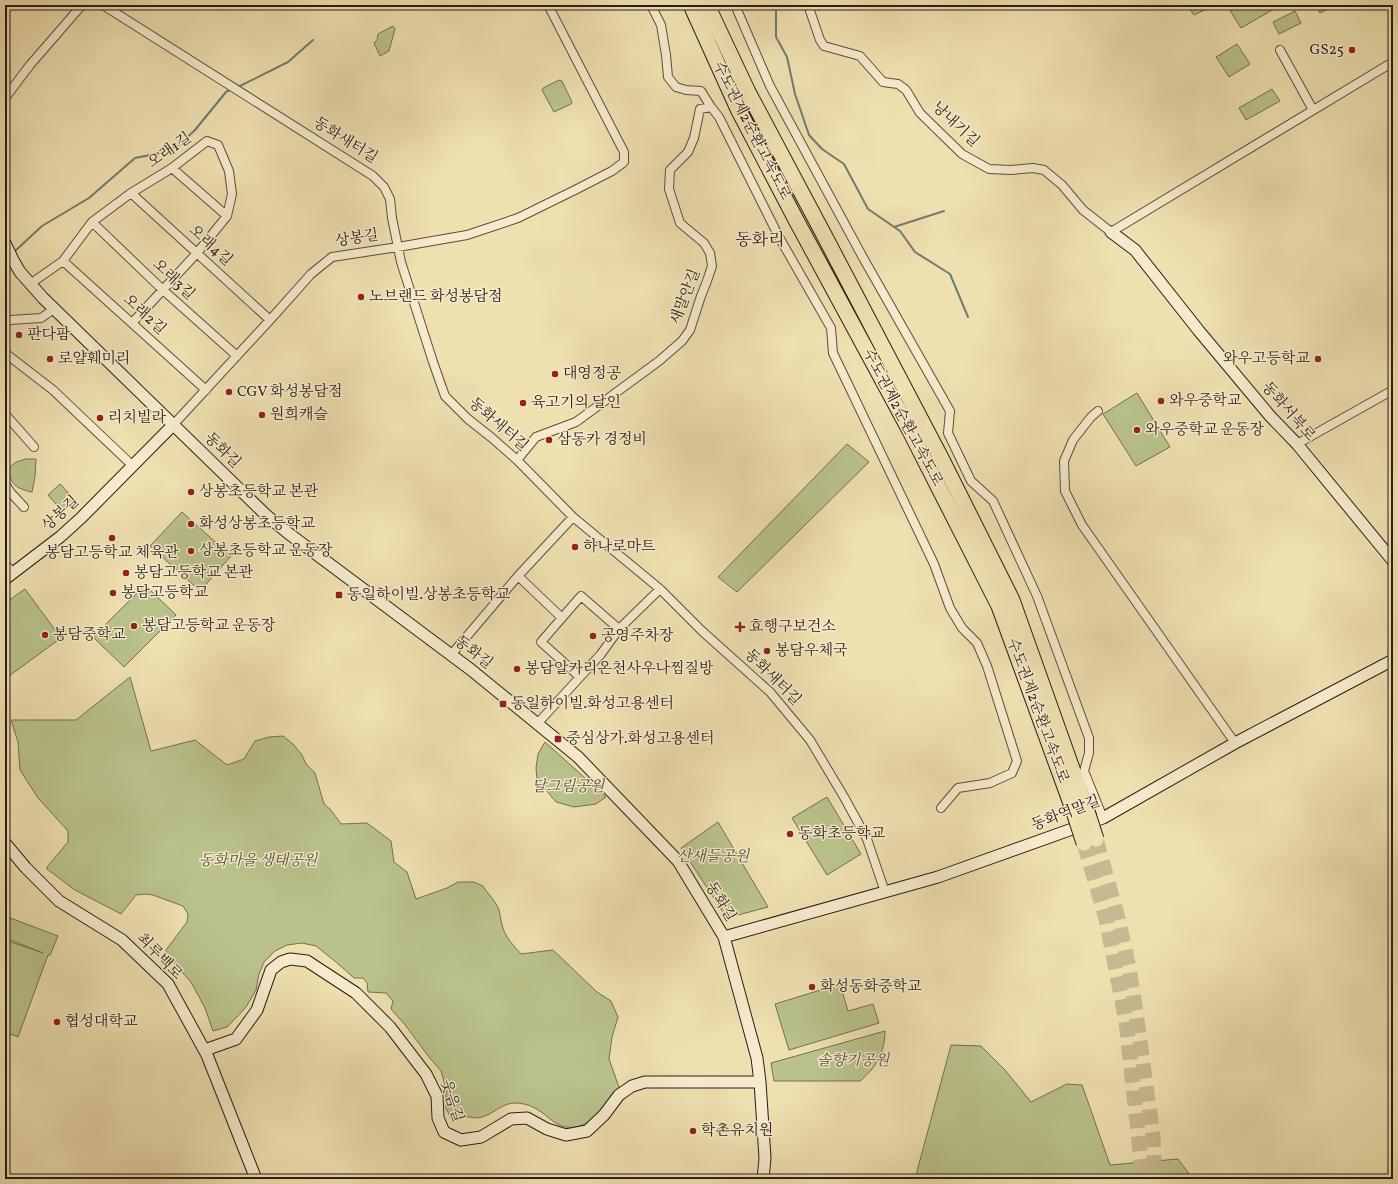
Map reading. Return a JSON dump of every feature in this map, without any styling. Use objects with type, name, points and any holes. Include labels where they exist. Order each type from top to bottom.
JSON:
[{"type":"highway","points":[[683,5],[711,51]]},
{"type":"highway","name":"수도권제2순환고속도로","points":[[691,5],[711,51],[749,130],[909,429],[999,606],[1079,807]]},
{"type":"highway","name":"수도권제2순환고속도로","points":[[707,5],[748,92],[893,366],[1012,600],[1090,841]]},
{"type":"highway","points":[[718,5],[748,92]]},
{"type":"street","points":[[5,98],[82,5]]},
{"type":"street","name":"동화새터길","points":[[103,5],[373,176],[384,187],[390,199],[401,262],[432,362],[445,396],[468,419],[517,460],[573,517],[660,589],[702,631],[770,692],[810,740],[844,797],[867,839],[885,892]]},
{"type":"street","name":"상봉길","points":[[9,576],[60,537],[81,518],[174,424],[311,274],[332,257],[467,235],[518,218],[612,171],[624,162],[624,152],[548,5]]},
{"type":"street","points":[[651,5],[661,25],[668,77],[676,88],[702,92],[719,118],[779,237],[831,328],[833,353],[934,564],[950,608],[962,628],[977,642],[989,673],[1017,761],[1012,773],[990,783],[958,788],[941,808]]},
{"type":"street","points":[[735,5],[770,86],[865,261],[950,411],[948,433],[971,482],[993,501],[1037,596],[1089,738],[1089,753],[1084,771],[1103,818]]},
{"type":"street","name":"낭내기길","points":[[808,5],[820,40],[824,46],[860,56],[883,82],[898,84],[906,90],[920,113],[962,154],[990,169],[1011,170],[1033,168],[1044,170],[1062,185],[1083,210],[1111,232]]},
{"type":"street","points":[[1280,50],[1313,110]]},
{"type":"street","points":[[1111,232],[1393,62]]},
{"type":"street","name":"새말안길","points":[[517,460],[536,437],[576,422],[659,361],[682,341],[690,330],[696,314],[700,296],[708,281],[712,266],[710,253],[704,243],[680,223],[669,189],[670,170],[688,152],[694,138],[700,109],[711,107]]},
{"type":"street","name":"오래1길","points":[[30,284],[63,261],[92,222],[131,193],[172,168],[207,141],[218,145],[230,171],[232,194],[227,216],[197,253],[132,324]]},
{"type":"street","points":[[172,168],[227,216]]},
{"type":"street","name":"오래4길","points":[[131,193],[270,320]]},
{"type":"street","name":"오래3길","points":[[92,222],[163,290],[237,356]]},
{"type":"street","name":"동화서북로","points":[[1111,232],[1136,250],[1270,416],[1297,444],[1393,561]]},
{"type":"street","name":"동화길","points":[[6,245],[20,272],[54,309],[266,515],[451,655],[578,757],[678,861],[724,937],[757,1058],[760,1082],[764,1158],[763,1179]]},
{"type":"street","name":"오래2길","points":[[63,261],[206,390]]},
{"type":"street","points":[[5,322],[10,320],[41,318],[54,309]]},
{"type":"street","points":[[5,353],[53,390],[133,466]]},
{"type":"street","points":[[1297,444],[1393,390]]},
{"type":"street","points":[[1098,411],[1091,417],[1073,440],[1064,461],[1065,492],[1082,525],[1236,743]]},
{"type":"street","points":[[5,414],[34,447]]},
{"type":"street","points":[[5,484],[24,507]]},
{"type":"street","points":[[451,655],[518,576],[573,517]]},
{"type":"street","points":[[5,564],[9,576]]},
{"type":"street","points":[[518,576],[562,618]]},
{"type":"street","points":[[538,724],[601,654],[619,629],[660,589]]},
{"type":"street","points":[[580,677],[541,642],[581,596],[619,629]]},
{"type":"street","name":"동화역말길","points":[[724,937],[938,877],[1103,818],[1236,743],[1393,660]]},
{"type":"street","name":"최루백로","points":[[5,843],[26,868],[60,901],[122,940],[168,984],[205,1050],[256,1179]]},
{"type":"street","name":"웃음길","points":[[205,1050],[236,1039],[257,1010],[271,970],[280,962],[290,959],[307,961],[337,980],[356,993],[390,1027],[426,1074],[437,1096],[438,1118],[444,1132],[461,1140],[481,1137],[511,1119],[522,1118],[527,1118],[547,1129],[566,1135],[587,1131],[604,1115],[619,1095],[632,1086],[645,1082],[760,1082]]},
{"type":"green space","points":[[1187,5],[1215,5],[1194,15]]},
{"type":"green space","points":[[1234,5],[1272,5],[1274,9],[1241,28],[1229,9]]},
{"type":"green space","points":[[1316,5],[1336,5],[1320,13]]},
{"type":"green space","points":[[1295,11],[1301,23],[1279,34],[1273,22]]},
{"type":"green space","points":[[393,26],[395,29],[389,51],[380,56],[374,43],[377,40],[378,34]]},
{"type":"green space","points":[[1237,44],[1250,64],[1229,77],[1216,57]]},
{"type":"green space","points":[[559,80],[562,81],[572,102],[571,104],[554,112],[542,90],[543,88]]},
{"type":"green space","points":[[1272,89],[1280,101],[1246,120],[1239,108]]},
{"type":"green space","name":"와우중학교 운동장","points":[[1137,393],[1170,447],[1136,466],[1103,414]]},
{"type":"green space","points":[[847,444],[869,462],[737,592],[718,577]]},
{"type":"green space","points":[[26,459],[36,459],[32,492],[15,485],[9,474],[9,468],[16,462]]},
{"type":"green space","points":[[60,484],[75,500],[62,511],[48,495]]},
{"type":"green space","name":"상봉초등학교 운동장","points":[[182,512],[231,556],[200,591],[150,546]]},
{"type":"green space","name":"봉담고등학교 운동장","points":[[145,585],[176,615],[124,667],[93,637]]},
{"type":"green space","points":[[25,589],[61,638],[5,679],[5,603]]},
{"type":"green space","name":"동화마을 생태공원","points":[[130,677],[151,751],[195,740],[227,765],[244,759],[255,741],[269,737],[283,736],[293,744],[302,755],[306,764],[315,773],[324,804],[331,810],[341,824],[367,823],[391,841],[394,862],[407,872],[416,899],[447,888],[458,882],[474,882],[483,886],[498,907],[504,932],[510,942],[521,954],[553,950],[597,992],[611,1001],[618,1017],[612,1037],[609,1059],[620,1090],[598,1114],[580,1126],[571,1127],[561,1125],[534,1108],[520,1103],[505,1105],[483,1117],[451,1119],[446,1108],[446,1089],[441,1071],[391,1009],[393,1001],[386,993],[368,992],[367,983],[363,978],[354,978],[316,946],[302,943],[287,945],[275,951],[264,962],[259,974],[256,990],[246,1007],[227,1027],[213,1031],[205,1008],[191,982],[166,954],[166,950],[187,922],[188,914],[183,906],[153,895],[136,895],[121,914],[75,890],[47,869],[47,867],[68,842],[68,831],[38,798],[20,770],[18,742],[11,720],[76,720]]},
{"type":"green space","name":"달그림공원","points":[[545,742],[606,797],[596,804],[574,807],[556,802],[537,779],[536,768],[538,754]]},
{"type":"green space","points":[[827,797],[861,854],[827,875],[792,818]]},
{"type":"green space","name":"산새들공원","points":[[718,822],[768,907],[727,918],[681,848]]},
{"type":"green space","points":[[5,916],[58,936],[50,955],[48,955],[18,1037],[5,1032],[5,940],[43,953],[5,938]]},
{"type":"green space","points":[[840,984],[848,1011],[873,1004],[879,1023],[789,1050],[775,1004]]},
{"type":"green space","name":"솔향기공원","points":[[885,1031],[885,1039],[881,1053],[875,1065],[860,1081],[774,1081],[771,1063]]},
{"type":"green space","points":[[951,1045],[981,1046],[1005,1070],[1031,1102],[1067,1084],[1082,1085],[1110,1165],[1178,1159],[1193,1179],[898,1179],[916,1175]]},
{"type":"waterway","points":[[776,5],[776,37],[787,57],[795,94],[809,135],[822,149],[844,164],[868,209],[900,231],[915,252],[950,274],[968,317]]},
{"type":"waterway","points":[[238,87],[288,62],[313,40]]},
{"type":"waterway","points":[[14,252],[42,226],[89,198],[135,158],[160,153],[179,145],[195,130],[226,92],[232,89]]},
{"type":"waterway","points":[[894,227],[944,211]]},
{"type":"tunnel","points":[[1096,839],[1118,918],[1129,968],[1153,1136],[1155,1179]]},
{"type":"tunnel","points":[[1084,843],[1106,919],[1126,1021],[1143,1179]]},
{"type":"place","name":"GS25","points":[[1352,50]]},
{"type":"place","name":"노브랜드 화성봉담점","points":[[361,297]]},
{"type":"place","name":"판다팜","points":[[19,335]]},
{"type":"place","name":"로얄훼미리","points":[[50,359]]},
{"type":"place","name":"와우고등학교","points":[[1318,359]]},
{"type":"place","name":"대영정공","points":[[555,374]]},
{"type":"place","name":"CGV 화성봉담점","points":[[229,392]]},
{"type":"place","name":"와우중학교","points":[[1161,401]]},
{"type":"place","name":"육고기의 달인","points":[[523,403]]},
{"type":"place","name":"원희캐슬","points":[[262,415]]},
{"type":"place","name":"리치빌라","points":[[100,418]]},
{"type":"place","name":"와우중학교 운동장","points":[[1137,430]]},
{"type":"place","name":"삼동카 경정비","points":[[549,440]]},
{"type":"place","name":"상봉초등학교 본관","points":[[191,492]]},
{"type":"place","name":"화성상봉초등학교","points":[[191,524]]},
{"type":"place","name":"봉담고등학교 체육관","points":[[112,538]]},
{"type":"place","name":"하나로마트","points":[[575,547]]},
{"type":"place","name":"상봉초등학교 운동장","points":[[191,551]]},
{"type":"place","name":"봉담고등학교 본관","points":[[126,573]]},
{"type":"place","name":"봉담고등학교","points":[[113,593]]},
{"type":"place","name":"동일하이빌.상봉초등학교","points":[[339,595]]},
{"type":"place","name":"봉담고등학교 운동장","points":[[134,626]]},
{"type":"place","name":"효행구보건소","points":[[740,627]]},
{"type":"place","name":"봉담중학교","points":[[45,635]]},
{"type":"place","name":"공영주차장","points":[[593,636]]},
{"type":"place","name":"봉담우체국","points":[[767,651]]},
{"type":"place","name":"봉담알카리온천사우나찜질방","points":[[517,669]]},
{"type":"place","name":"동일하이빌.화성고용센터","points":[[503,704]]},
{"type":"place","name":"중심상가.화성고용센터","points":[[558,739]]},
{"type":"place","name":"동화초등학교","points":[[790,834]]},
{"type":"place","name":"화성동화중학교","points":[[812,987]]},
{"type":"place","name":"협성대학교","points":[[57,1022]]},
{"type":"place","name":"학촌유치원","points":[[693,1131]]},
{"type":"district","name":"동화리","points":[[760,240]]}]
